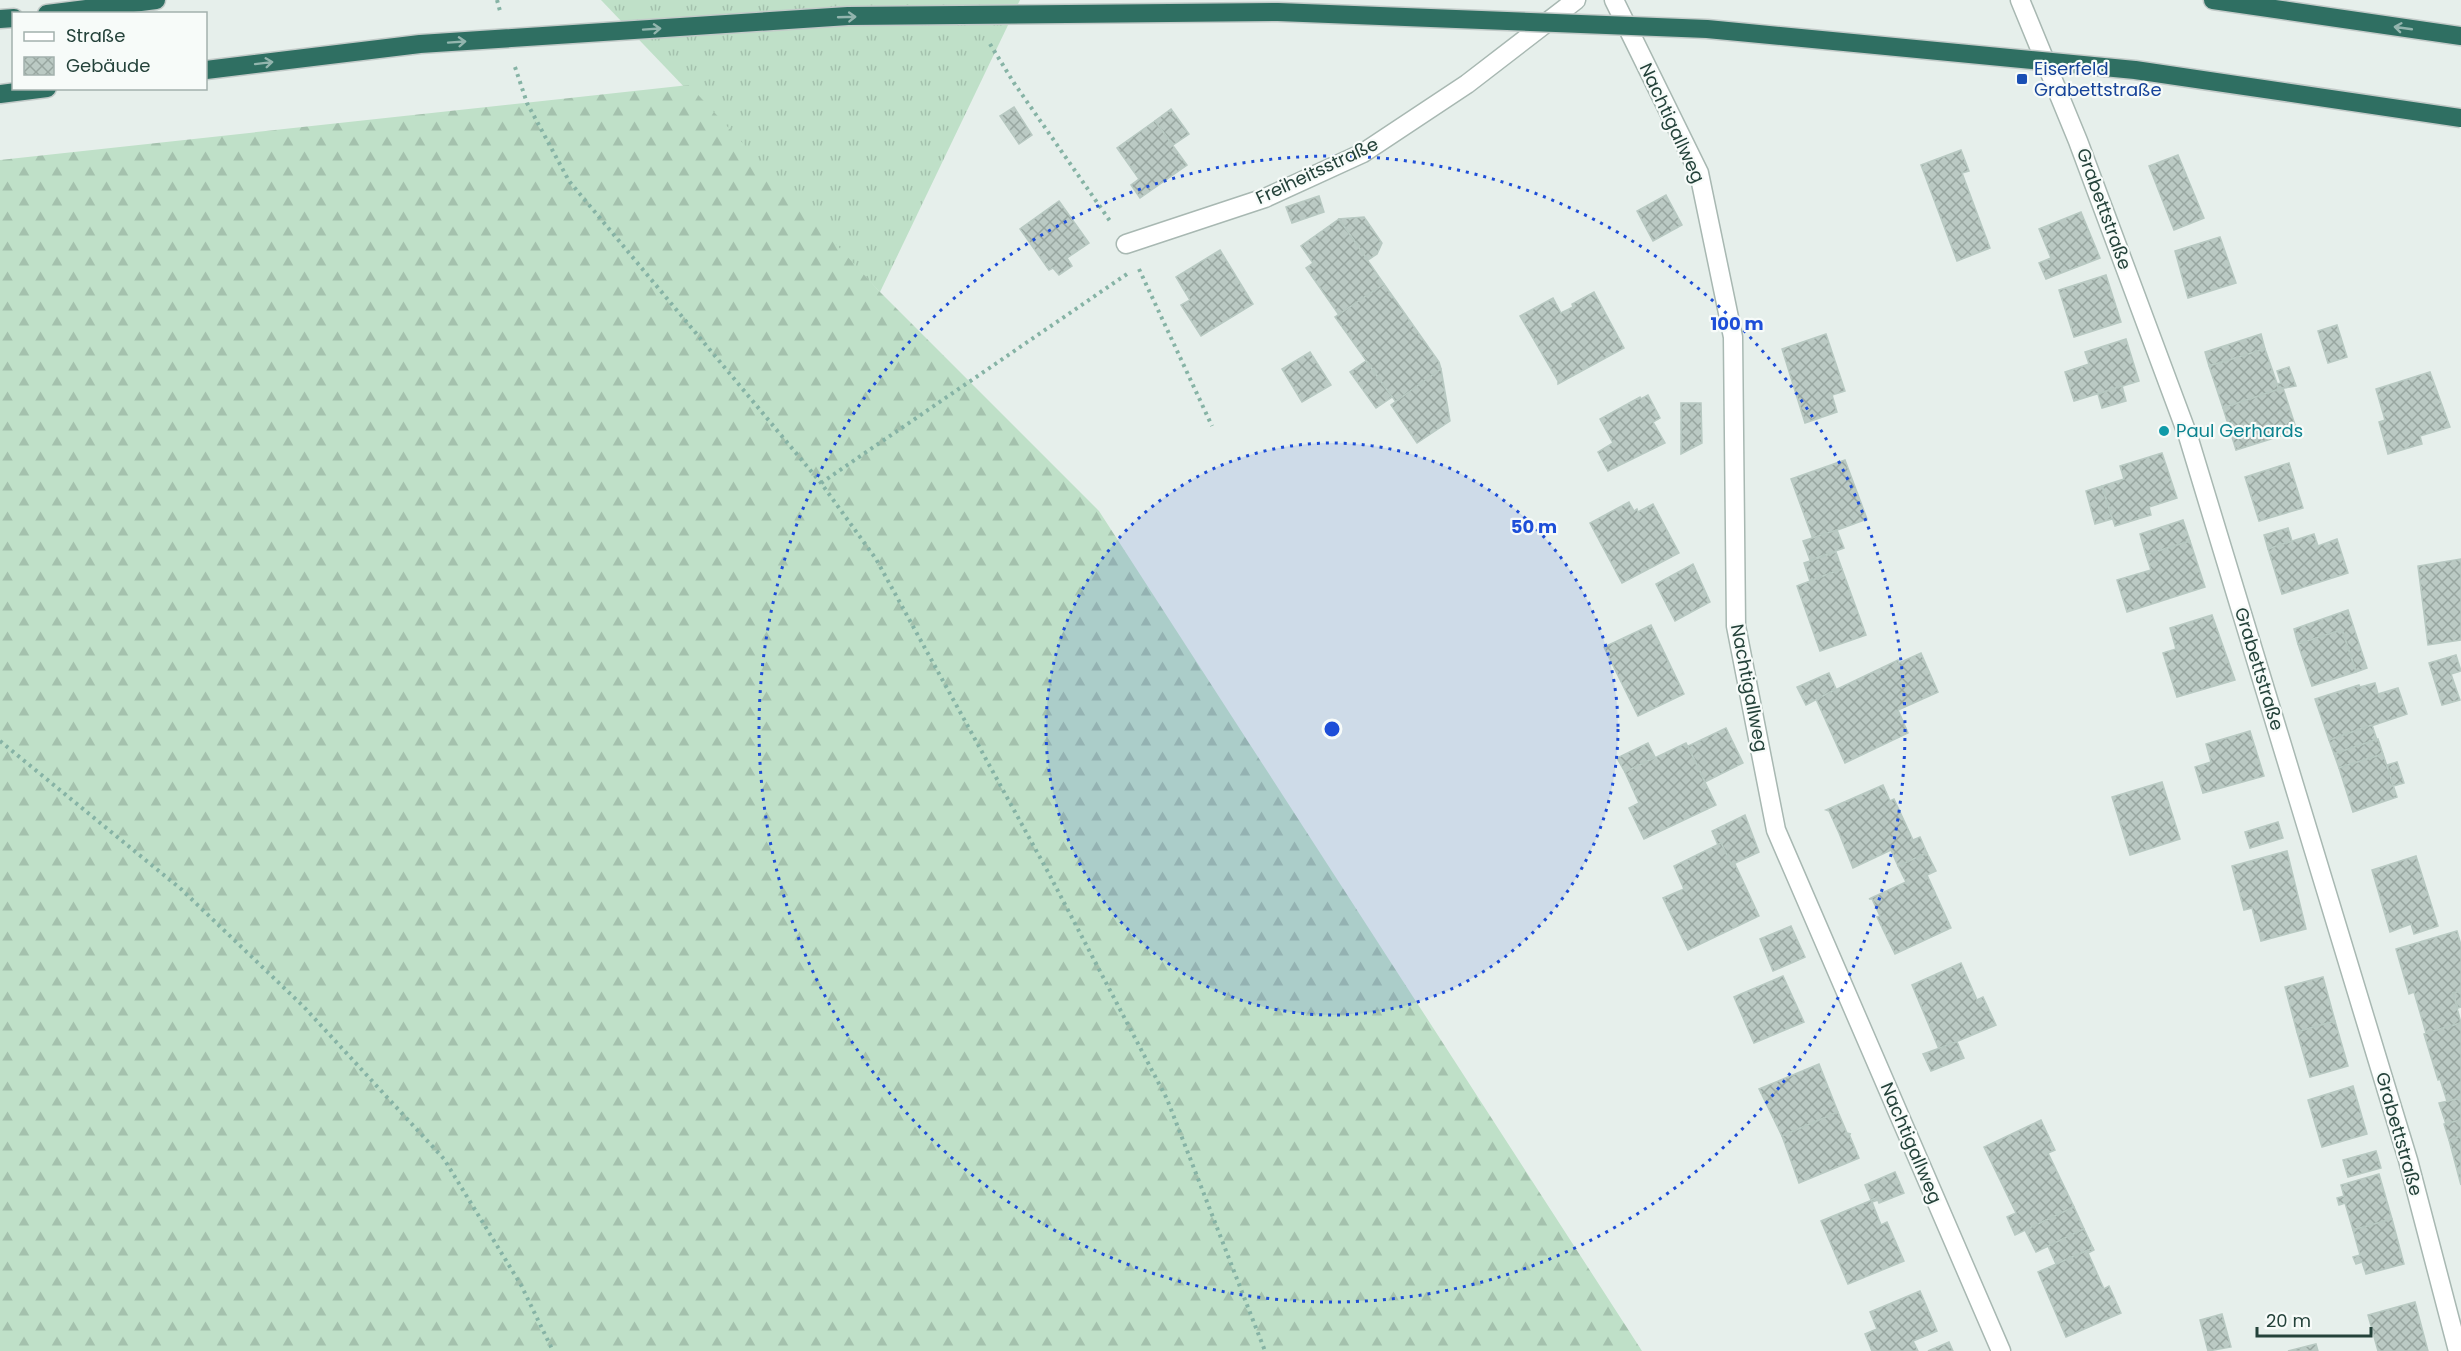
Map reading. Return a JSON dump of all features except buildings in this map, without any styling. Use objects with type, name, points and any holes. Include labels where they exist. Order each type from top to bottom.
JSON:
[{"type":"highway","points":[[63,12],[156,0]]},
{"type":"highway","points":[[2213,0],[2461,36]]},
{"type":"highway","points":[[207,70],[420,44],[848,16],[1278,12],[1707,29],[2135,69],[2461,118]]},
{"type":"highway","points":[[0,94],[31,90]]},
{"type":"street","name":"Freiheitsstraße","points":[[1126,244],[1265,198],[1363,153],[1467,84],[1576,0]]},
{"type":"street","name":"Nachtigallweg","points":[[1614,0],[1699,173],[1733,337],[1736,626],[1776,830],[2001,1351]]},
{"type":"street","name":"Grabettstraße","points":[[2020,0],[2078,141],[2188,436],[2408,1160],[2458,1351]]},
{"type":"path","points":[[497,0],[503,22]]},
{"type":"path","points":[[986,37],[1014,83],[1126,244],[1212,426]]},
{"type":"path","points":[[512,56],[527,103],[569,182],[821,483],[876,559],[1048,872],[1167,1099],[1265,1351]]},
{"type":"path","points":[[821,483],[1138,267]]},
{"type":"path","points":[[0,741],[181,889],[304,1007],[444,1159],[521,1285],[553,1351]]},
{"type":"green space","points":[[601,0],[1020,0],[880,292]]},
{"type":"green space","points":[[689,85],[880,292],[1099,511],[1642,1351],[0,1351],[0,160]]},
{"type":"place","name":"Eiserfeld Grabettstraße","points":[[2022,79]]},
{"type":"place","name":"Paul Gerhards","points":[[2164,431]]}]
